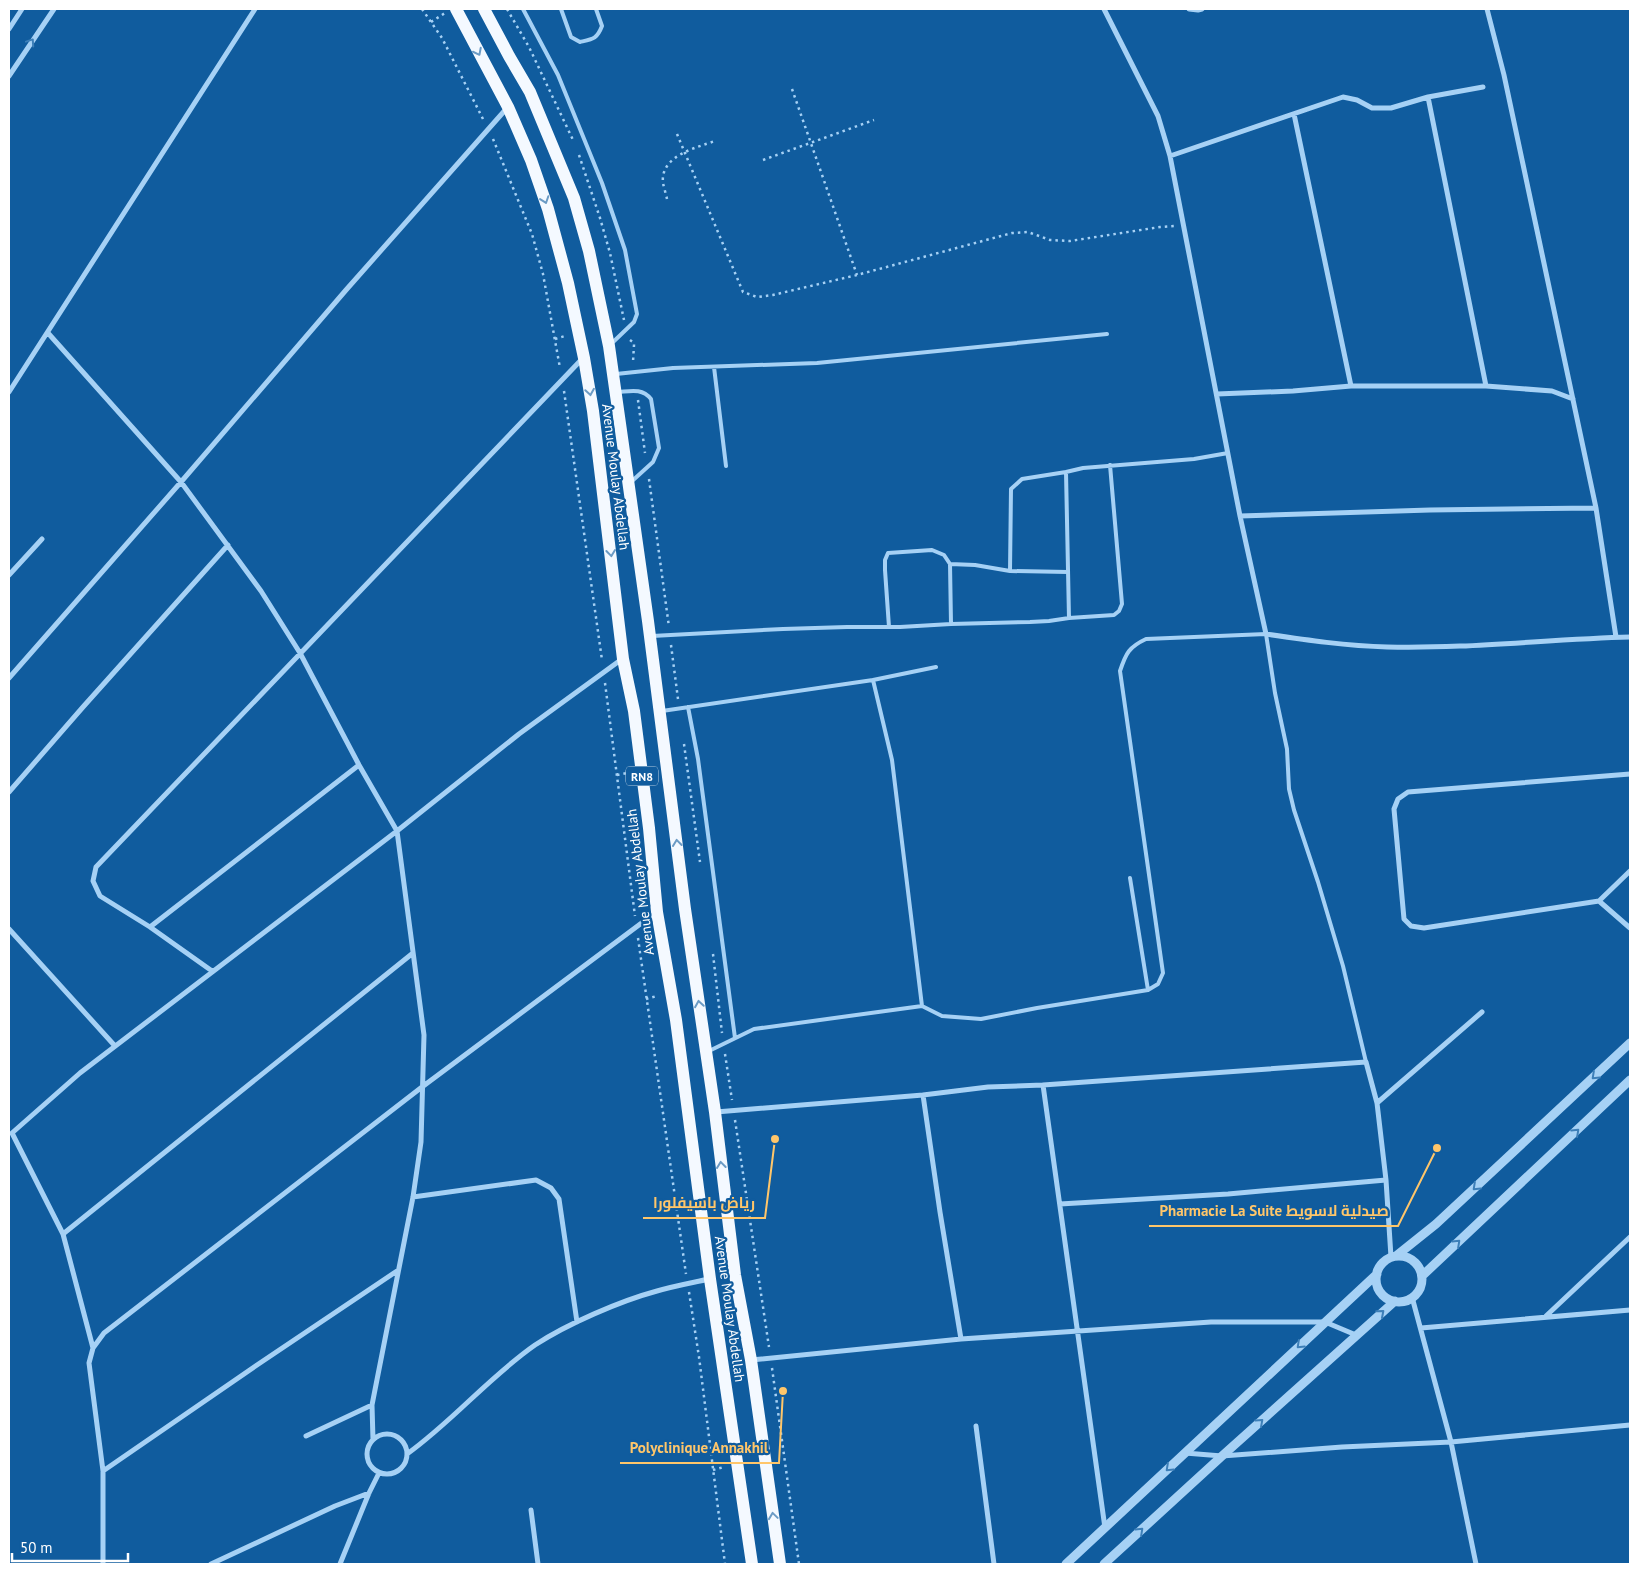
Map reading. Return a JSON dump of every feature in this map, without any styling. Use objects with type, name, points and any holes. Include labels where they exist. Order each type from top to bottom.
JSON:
[{"type":"main road","name":"Avenue Moulay Abdellah","points":[[456,9],[508,108],[531,160],[548,209],[568,283],[584,358],[595,431],[623,659],[634,711],[649,828],[656,912],[676,1020],[710,1279],[752,1564]]},
{"type":"main road","name":"Avenue Moulay Abdellah","points":[[484,9],[530,92],[574,198],[589,251],[609,346],[650,636],[685,910],[715,1112],[735,1274],[751,1360],[780,1564]]},
{"type":"street","points":[[9,29],[22,9]]},
{"type":"street","points":[[9,73],[54,9]]},
{"type":"street","points":[[9,392],[255,9]]},
{"type":"street","points":[[1104,9],[1158,116],[1170,156],[1240,516],[1266,634],[1302,640],[1387,647],[1484,645],[1630,637]]},
{"type":"street","points":[[1188,9],[1202,9]]},
{"type":"street","points":[[1487,9],[1504,74],[1596,508],[1616,637]]},
{"type":"street","points":[[1170,156],[1342,97],[1357,100],[1372,108],[1391,108],[1428,98],[1483,87]]},
{"type":"street","points":[[1428,98],[1486,386]]},
{"type":"street","points":[[9,678],[346,290],[508,108]]},
{"type":"street","points":[[1294,114],[1351,386]]},
{"type":"street","points":[[48,333],[181,482],[261,591],[300,653],[359,765],[398,831],[424,1035],[421,1142],[413,1197],[372,1405],[373,1440]]},
{"type":"street","points":[[212,972],[150,927],[100,896],[93,882],[96,867],[584,358]]},
{"type":"street","points":[[1217,394],[1294,391],[1351,386],[1486,386],[1552,392],[1573,400]]},
{"type":"street","points":[[1240,516],[1430,510],[1596,508]]},
{"type":"street","points":[[9,575],[42,539]]},
{"type":"street","points":[[9,792],[89,699],[228,545]]},
{"type":"street","points":[[12,1133],[55,1094],[115,1046],[398,831],[519,734],[623,659]]},
{"type":"street","points":[[150,927],[359,765]]},
{"type":"street","points":[[1630,774],[1408,792],[1398,799],[1394,809],[1404,920],[1411,926],[1424,928],[1599,901],[1630,871]]},
{"type":"street","points":[[1599,901],[1630,928]]},
{"type":"street","points":[[103,1564],[103,1471],[89,1363],[93,1348],[104,1333],[422,1087],[656,912]]},
{"type":"street","points":[[9,929],[115,1046]]},
{"type":"street","points":[[63,1234],[413,953]]},
{"type":"street","points":[[1377,1103],[1482,1012]]},
{"type":"street","points":[[1066,1564],[1376,1274],[1381,1264],[1436,1224],[1630,1043]]},
{"type":"street","points":[[715,1112],[923,1095],[988,1087],[1043,1085],[1366,1062],[1377,1103],[1393,1257]]},
{"type":"street","points":[[1422,1276],[1630,1080]]},
{"type":"street","points":[[1043,1085],[1105,1528]]},
{"type":"street","points":[[923,1095],[961,1340]]},
{"type":"street","points":[[9,1127],[63,1234],[93,1348]]},
{"type":"street","points":[[413,1197],[536,1180],[551,1188],[559,1200],[577,1322]]},
{"type":"street","points":[[1060,1204],[1228,1194],[1386,1180]]},
{"type":"street","points":[[1546,1316],[1630,1237]]},
{"type":"street","points":[[1376,1274],[1377,1286],[1384,1296],[1401,1302],[1412,1297],[1420,1288],[1422,1276],[1418,1265],[1408,1258],[1393,1257]]},
{"type":"street","points":[[103,1471],[398,1271]]},
{"type":"street","points":[[407,1454],[492,1380],[536,1345],[577,1322],[656,1291],[710,1279]]},
{"type":"street","points":[[1412,1297],[1451,1442],[1476,1564]]},
{"type":"street","points":[[1104,1564],[1395,1301]]},
{"type":"street","points":[[1421,1328],[1630,1310]]},
{"type":"street","points":[[751,1360],[961,1340],[1211,1322],[1325,1322],[1356,1335]]},
{"type":"street","points":[[306,1436],[372,1405]]},
{"type":"street","points":[[1185,1453],[1222,1456],[1342,1447],[1451,1442],[1630,1425]]},
{"type":"street","points":[[976,1426],[994,1564]]},
{"type":"street","points":[[387,1434],[395,1435],[401,1440],[406,1446],[407,1454],[406,1461],[401,1468],[387,1474],[379,1473],[373,1468],[368,1462],[367,1454],[368,1446],[373,1440],[379,1435],[387,1434]]},
{"type":"street","points":[[340,1564],[379,1473]]},
{"type":"street","points":[[211,1564],[335,1506],[369,1493]]},
{"type":"street","points":[[531,1510],[538,1564]]},
{"type":"lane","points":[[523,9],[570,102],[602,183],[625,250],[637,314],[634,322],[609,346]]},
{"type":"lane","points":[[561,9],[571,37],[580,42],[591,40],[598,35],[602,26],[596,9]]},
{"type":"lane","points":[[613,374],[673,368],[817,363],[1106,334]]},
{"type":"lane","points":[[714,367],[726,466]]},
{"type":"lane","points":[[615,393],[636,390],[646,393],[651,399],[659,448],[653,462],[628,485]]},
{"type":"lane","points":[[1010,571],[1010,489],[1022,479],[1083,468],[1194,459],[1228,453]]},
{"type":"lane","points":[[650,636],[784,629],[1049,622],[1069,618],[1114,615],[1119,611],[1122,604],[1110,465]]},
{"type":"lane","points":[[1066,472],[1069,618]]},
{"type":"lane","points":[[890,627],[885,570],[885,560],[888,553],[932,550],[944,555],[950,564],[952,624]]},
{"type":"lane","points":[[950,564],[975,565],[1010,571],[1068,572]]},
{"type":"lane","points":[[706,1052],[754,1029],[922,1006],[942,1016],[981,1019],[1148,990],[1158,984],[1163,973],[1120,671],[1124,658],[1134,645],[1146,639],[1266,634],[1275,693],[1287,749],[1289,789],[1343,966],[1366,1062]]},
{"type":"lane","points":[[659,711],[873,680],[936,668]]},
{"type":"lane","points":[[873,680],[892,760],[922,1006]]},
{"type":"lane","points":[[688,707],[698,759],[735,1038]]},
{"type":"lane","points":[[1130,878],[1148,990]]},
{"type":"path","points":[[422,9],[442,38],[489,129],[532,234],[543,274],[562,380],[585,534],[636,927],[699,1357],[725,1564]]},
{"type":"path","points":[[431,22],[452,9]]},
{"type":"path","points":[[792,89],[857,275]]},
{"type":"path","points":[[763,160],[874,120]]},
{"type":"path","points":[[677,134],[743,292],[757,297],[857,275],[1012,233],[1028,232],[1050,240],[1070,241],[1160,227],[1184,226]]},
{"type":"path","points":[[668,199],[663,182],[667,165],[684,152],[714,141]]},
{"type":"place","name":"رياض باسيفلورا","points":[[775,1139]]},
{"type":"place","name":"Pharmacie La Suite صيدلية لاسويط","points":[[1437,1148]]},
{"type":"place","name":"Polyclinique Annakhil","points":[[783,1391]]}]
